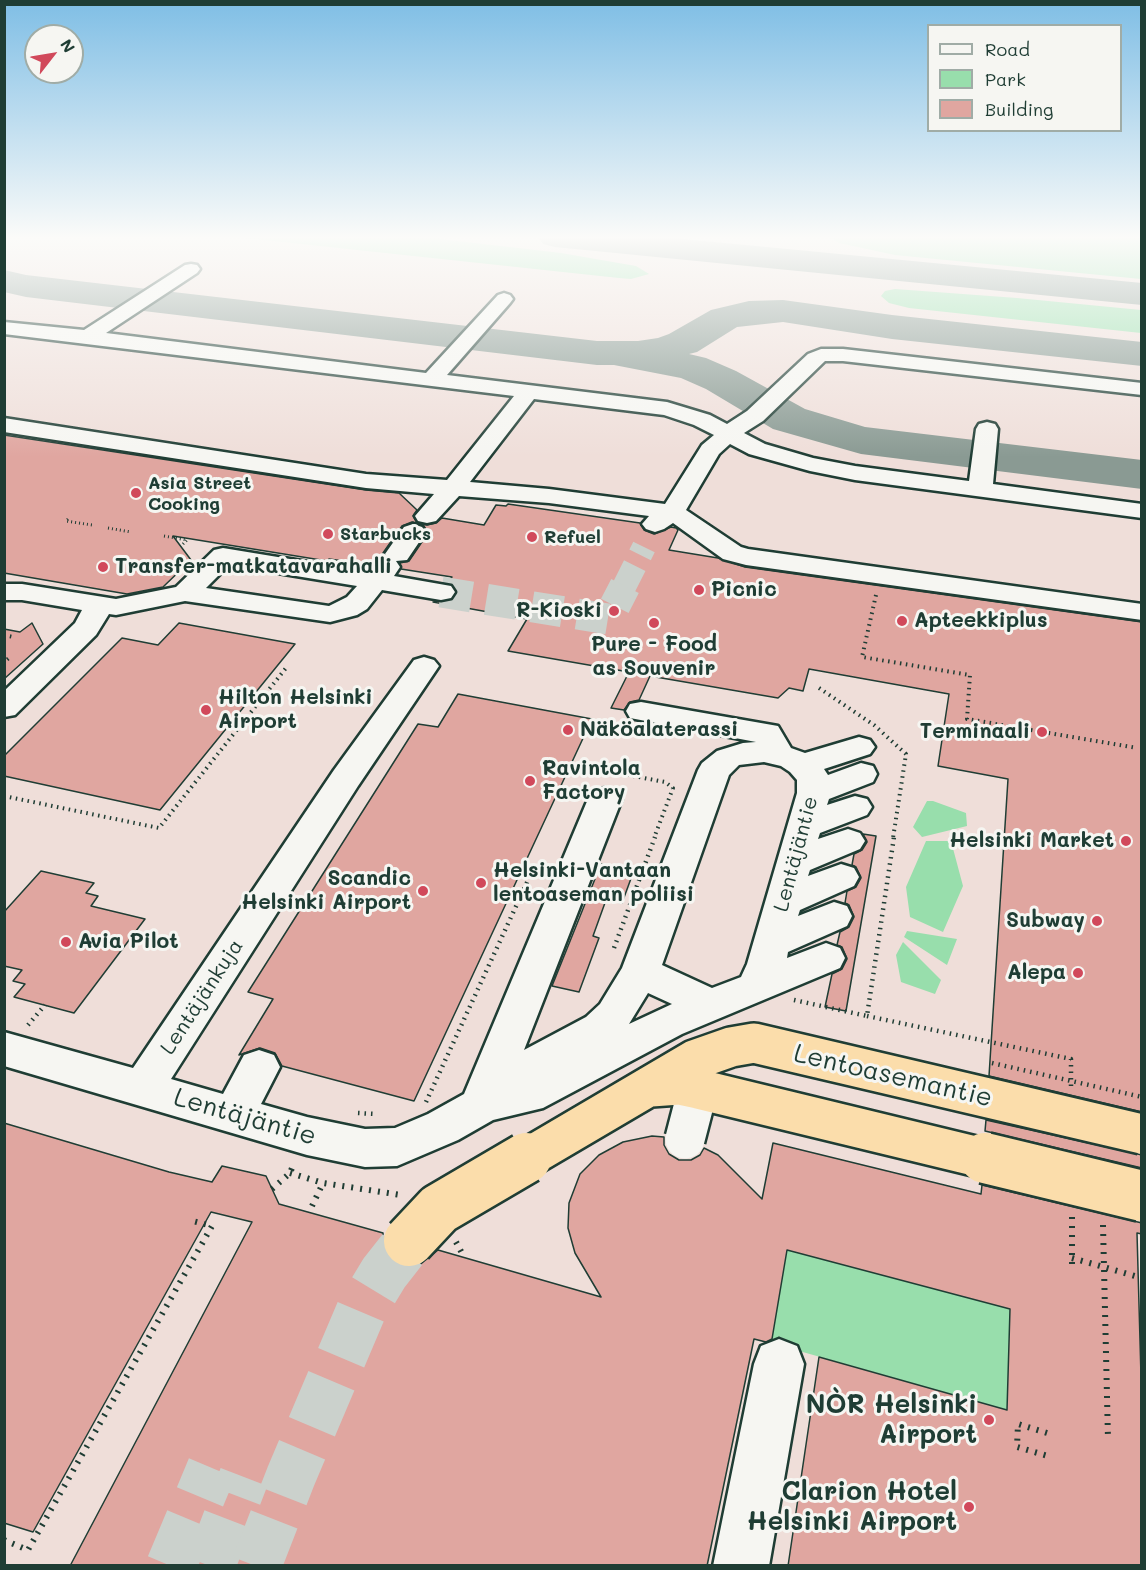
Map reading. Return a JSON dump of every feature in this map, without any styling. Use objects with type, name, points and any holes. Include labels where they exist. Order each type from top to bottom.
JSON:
[{"type":"main road","name":"Lentoasemantie","points":[[409,1241],[439,1209],[651,1087],[678,1085],[696,1075],[731,1047],[754,1043],[1142,1134]]},
{"type":"main road","name":"Lentoasemantie","points":[[696,1075],[1142,1196]]},
{"type":"street","points":[[87,337],[128,310]]},
{"type":"street","points":[[430,380],[494,310]]},
{"type":"street","points":[[4,328],[667,410],[702,420],[757,449],[810,464],[855,473],[1142,511]]},
{"type":"street","points":[[655,529],[710,450],[728,434],[755,416],[815,358],[821,355],[843,355],[1142,389]]},
{"type":"street","points":[[4,592],[22,592],[96,606],[116,607],[185,593],[330,614],[347,609],[357,603],[388,567],[420,524],[454,487],[528,392]]},
{"type":"street","points":[[4,425],[366,481],[549,496],[655,529],[690,522],[732,553],[746,557],[1142,612]]},
{"type":"street","points":[[980,490],[987,429]]},
{"type":"street","points":[[185,593],[223,556],[388,567],[441,592]]},
{"type":"street","points":[[4,708],[86,629],[95,615],[96,606]]},
{"type":"street","name":"Lentäjänkuja","points":[[142,1089],[346,778],[424,666]]},
{"type":"street","name":"Lentäjäntie","points":[[16,1037],[142,1089],[307,1136],[365,1148],[397,1147],[443,1127],[482,1105],[511,1077],[600,1028],[614,1015],[625,1000],[626,964],[714,770],[728,758],[743,753],[764,752],[744,777],[710,1005],[668,1023],[528,1095],[482,1105]]},
{"type":"street","points":[[744,777],[847,845]]},
{"type":"street","points":[[744,777],[847,845]]},
{"type":"street","points":[[744,777],[847,845]]},
{"type":"street","points":[[744,777],[847,845]]},
{"type":"street","points":[[744,777],[847,845]]},
{"type":"street","points":[[482,1105],[492,1075],[604,799]]},
{"type":"street","points":[[626,964],[710,1005]]},
{"type":"street","points":[[234,1114],[260,1067]]},
{"type":"street","points":[[685,1139],[696,1075]]},
{"type":"street","points":[[741,1566],[754,1486],[779,1364]]},
{"type":"path","points":[[68,519],[66,521],[92,525]]},
{"type":"path","points":[[108,528],[131,532]]},
{"type":"path","points":[[164,536],[187,540],[183,544]]},
{"type":"path","points":[[873,612],[862,657],[970,675],[967,719],[1137,748]]},
{"type":"path","points":[[4,635],[13,637]]},
{"type":"path","points":[[4,657],[9,658],[4,662]]},
{"type":"path","points":[[4,796],[159,828],[286,668]]},
{"type":"path","points":[[819,688],[873,724],[906,754]]},
{"type":"path","points":[[580,766],[665,782],[673,788],[626,964]]},
{"type":"path","points":[[424,1106],[535,864]]},
{"type":"path","points":[[16,1037],[45,1005]]},
{"type":"path","points":[[867,1016],[991,1041]]},
{"type":"path","points":[[272,1189],[290,1173],[323,1184],[412,1196]]},
{"type":"path","points":[[312,1206],[323,1184]]},
{"type":"path","points":[[1103,1212],[1108,1439]]},
{"type":"path","points":[[4,1540],[28,1550],[212,1226],[189,1220]]},
{"type":"path","points":[[454,1237],[464,1257]]},
{"type":"path","points":[[1072,1258],[1142,1278]]},
{"type":"path","points":[[1047,1433],[1018,1424],[1017,1447],[1048,1456]]},
{"type":"shaded area","points":[[5,310],[1141,310],[1141,1565],[5,1566]]},
{"type":"green space","points":[[930,310],[1141,310],[1141,333]]},
{"type":"green space","points":[[927,801],[966,813],[967,826],[922,837],[913,827]]},
{"type":"green space","points":[[926,841],[951,841],[963,886],[943,932],[910,917],[906,887]]},
{"type":"green space","points":[[907,931],[957,939],[947,965],[904,937]]},
{"type":"green space","points":[[903,942],[941,980],[935,994],[901,982],[896,955]]},
{"type":"green space","points":[[787,1250],[1010,1309],[1007,1410],[771,1343]]},
{"type":"building","points":[[4,435],[366,490],[399,493],[417,510],[413,516],[417,523],[412,522],[402,526],[383,553],[385,558],[378,559],[372,565],[329,559],[327,561],[173,536],[191,560],[163,587],[127,594],[4,573]]},
{"type":"building","name":"Terminaali","points":[[508,504],[640,523],[644,530],[654,534],[671,527],[676,528],[678,530],[669,550],[718,558],[745,567],[1142,622],[1142,1112],[989,1076],[1008,779],[938,766],[949,694],[809,669],[803,691],[789,688],[778,698],[650,676],[639,700],[630,702],[624,710],[611,708],[629,672],[508,651],[527,619],[433,602],[453,599],[457,591],[453,585],[447,583],[452,577],[401,569],[400,563],[409,561],[428,533],[424,526],[418,523],[427,525],[436,523],[442,518],[484,525],[496,505],[506,506]]},
{"type":"building","points":[[32,623],[43,644],[4,679],[4,629],[20,632]]},
{"type":"building","name":"Hilton Helsinki Airport","points":[[179,623],[295,644],[160,810],[4,776],[4,756],[122,638],[158,645]]},
{"type":"building","points":[[458,694],[592,719],[414,1101],[282,1066],[275,1053],[260,1048],[239,1055],[273,999],[248,992],[418,724],[438,727]]},
{"type":"building","points":[[863,834],[876,836],[846,1011],[825,1007],[832,974],[842,969],[847,959],[842,947],[837,945],[840,932],[849,927],[854,917],[849,905],[845,903],[847,891],[856,887],[861,878],[856,867],[852,865],[854,854],[862,850],[867,842]]},
{"type":"building","points":[[601,864],[633,873],[622,903],[606,900],[593,936],[599,938],[579,992],[552,986]]},
{"type":"building","name":"Avia Pilot","points":[[41,871],[94,883],[86,893],[98,896],[91,906],[145,919],[74,1013],[14,997],[25,984],[13,981],[22,970],[4,966],[4,912]]},
{"type":"building","points":[[986,1120],[1142,1155],[1142,1168],[985,1131]]},
{"type":"building","points":[[4,1123],[169,1172],[212,1182],[222,1166],[266,1176],[279,1204],[383,1233],[383,1249],[391,1261],[402,1267],[417,1267],[438,1250],[601,1297],[575,1253],[568,1228],[569,1203],[580,1174],[599,1155],[623,1142],[652,1136],[664,1137],[664,1145],[669,1154],[679,1160],[691,1160],[700,1155],[704,1148],[718,1155],[762,1199],[773,1143],[981,1194],[982,1185],[1142,1223],[1142,1234],[1137,1233],[1142,1412],[1142,1566],[788,1566],[819,1357],[1007,1410],[1010,1309],[787,1250],[772,1339],[766,1342],[754,1339],[707,1566],[70,1566],[252,1222],[211,1212],[33,1532],[4,1523]]},
{"type":"taxiway","points":[[233,310],[597,353],[638,353],[663,349],[683,343],[725,318],[749,313],[783,311],[892,327],[1142,354]]},
{"type":"taxiway","points":[[629,357],[691,367],[721,380],[789,419],[861,440],[1142,475]]},
{"type":"tunnel","points":[[624,587],[644,547]]},
{"type":"tunnel","points":[[441,592],[608,619],[625,586]]},
{"type":"tunnel","points":[[256,1566],[291,1476],[361,1311],[384,1273],[409,1241]]},
{"type":"tunnel","points":[[171,1566],[212,1468]]},
{"type":"tunnel","points":[[210,1566],[244,1477]]},
{"type":"place","name":"Asia Street Cooking","points":[[136,493]]},
{"type":"place","name":"Starbucks","points":[[328,534]]},
{"type":"place","name":"Refuel","points":[[532,537]]},
{"type":"place","name":"Transfer-matkatavarahalli","points":[[103,567]]},
{"type":"place","name":"Picnic","points":[[699,590]]},
{"type":"place","name":"R-Kioski","points":[[614,611]]},
{"type":"place","name":"Apteekkiplus","points":[[902,621]]},
{"type":"place","name":"Pure - Food as Souvenir","points":[[654,623]]},
{"type":"place","name":"Hilton Helsinki Airport","points":[[206,710]]},
{"type":"place","name":"Näköalaterassi","points":[[568,730]]},
{"type":"place","name":"Terminaali","points":[[1042,732]]},
{"type":"place","name":"Ravintola Factory","points":[[530,781]]},
{"type":"place","name":"Helsinki Market","points":[[1126,841]]},
{"type":"place","name":"Helsinki-Vantaan lentoaseman poliisi","points":[[481,883]]},
{"type":"place","name":"Scandic Helsinki Airport","points":[[423,891]]},
{"type":"place","name":"Subway","points":[[1097,921]]},
{"type":"place","name":"Avia Pilot","points":[[66,942]]},
{"type":"place","name":"Alepa","points":[[1078,973]]},
{"type":"place","name":"NÒR Helsinki Airport","points":[[989,1420]]},
{"type":"place","name":"Clarion Hotel Helsinki Airport","points":[[969,1507]]}]
